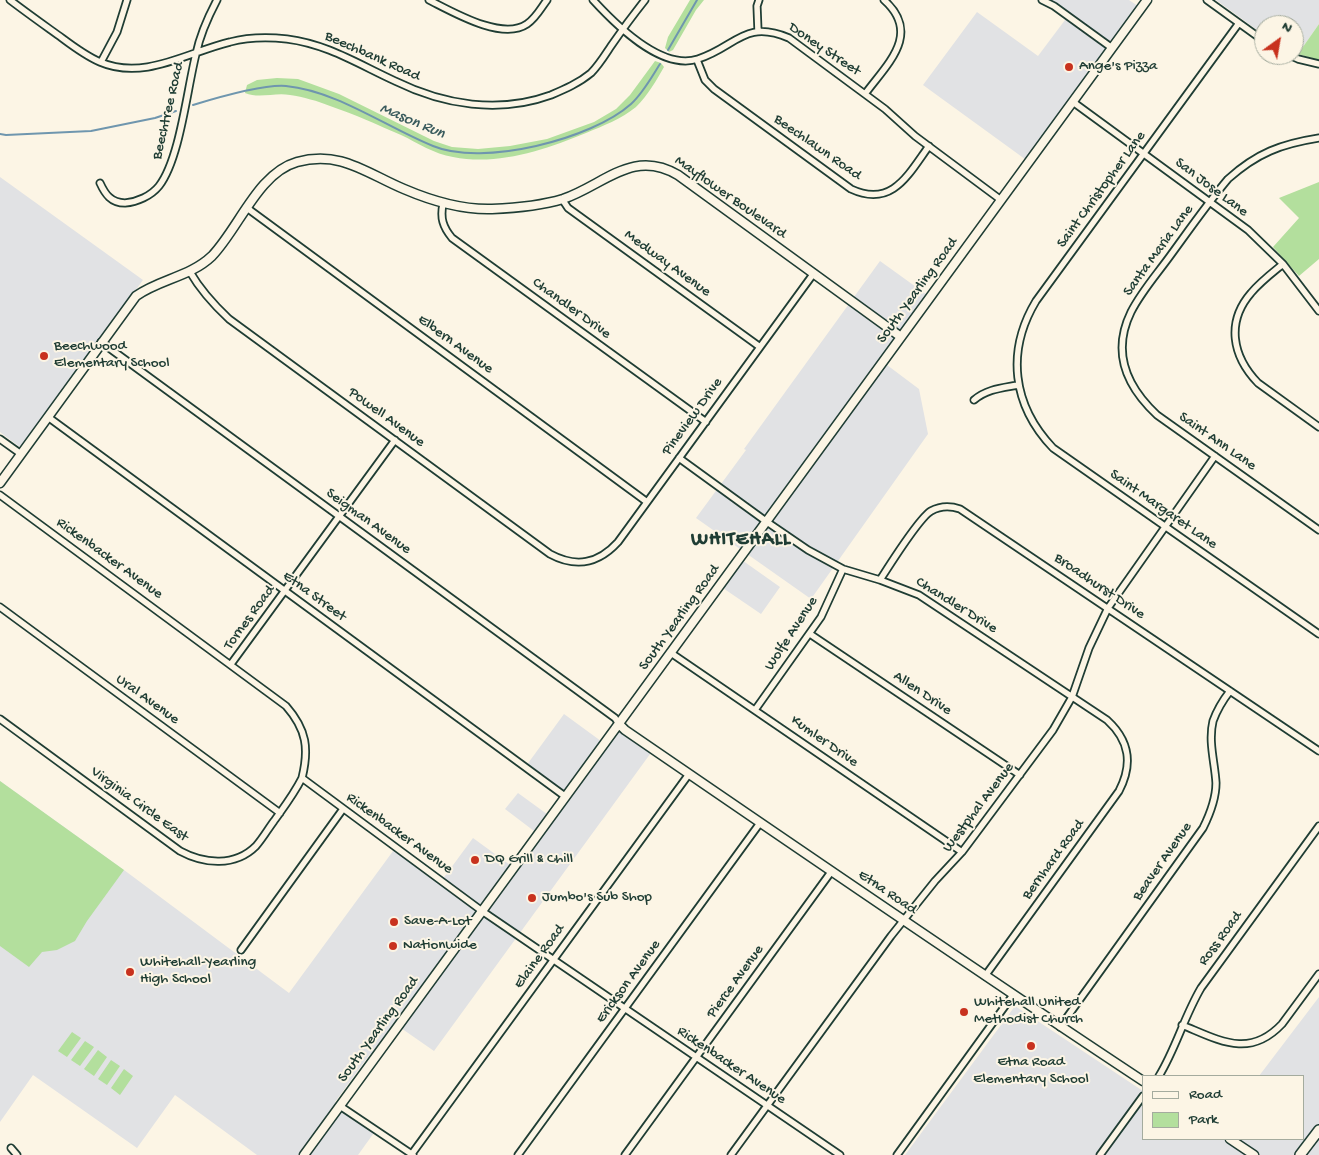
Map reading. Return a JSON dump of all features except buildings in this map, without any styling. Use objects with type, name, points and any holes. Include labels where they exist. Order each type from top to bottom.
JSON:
[{"type":"main road","points":[[1300,1155],[1319,1130]]},
{"type":"street","name":"Beechbank Road","points":[[10,0],[85,54],[101,62],[123,69],[147,68],[231,41],[247,38],[288,39],[327,48],[414,90],[445,100],[487,106],[543,98],[571,86],[592,71],[645,0]]},
{"type":"street","points":[[101,62],[117,32],[127,0]]},
{"type":"street","name":"Beechtree Road","points":[[100,183],[105,194],[115,202],[122,203],[138,200],[150,195],[158,187],[174,153],[196,52],[217,0]]},
{"type":"street","points":[[429,0],[481,24],[513,30],[526,25],[532,20],[548,0]]},
{"type":"street","points":[[593,0],[623,30],[650,50],[668,59],[697,60]]},
{"type":"street","points":[[758,31],[757,6],[759,0]]},
{"type":"street","points":[[865,94],[899,46],[902,34],[897,15],[884,0]]},
{"type":"street","points":[[1042,0],[1054,6],[1112,48]]},
{"type":"street","name":"South Yearling Road","points":[[304,1155],[1147,0]]},
{"type":"street","points":[[1207,0],[1254,34]]},
{"type":"street","name":"Saint Christopher Lane","points":[[1018,385],[1018,352],[1028,314],[1239,23]]},
{"type":"street","name":"Doney Street","points":[[697,60],[733,40],[758,31],[774,32],[789,38],[885,109],[929,146],[1002,200]]},
{"type":"street","name":"Beechlawn Road","points":[[697,60],[705,80],[714,89],[859,193],[878,195],[896,188],[903,182],[929,146]]},
{"type":"street","points":[[1304,60],[1319,64]]},
{"type":"street","name":"San Jose Lane","points":[[1073,102],[1248,230],[1283,264],[1319,311]]},
{"type":"street","name":"Santa Maria Lane","points":[[1122,356],[1125,327],[1134,307],[1228,180],[1253,159],[1267,151],[1284,145],[1319,138]]},
{"type":"street","name":"Mayflower Boulevard","points":[[0,484],[136,296],[147,288],[190,272],[203,264],[213,255],[270,178],[280,170],[296,162],[326,158],[347,162],[403,189],[443,204],[489,209],[536,205],[562,199],[628,167],[637,165],[660,167],[678,175],[901,337]]},
{"type":"street","name":"Medway Avenue","points":[[562,199],[568,208],[760,347]]},
{"type":"street","name":"Chandler Drive","points":[[443,204],[441,212],[443,226],[452,238],[706,422]]},
{"type":"street","name":"Elbern Avenue","points":[[247,208],[647,502]]},
{"type":"street","points":[[1283,264],[1252,292],[1242,307],[1235,330],[1238,355],[1249,374],[1319,427]]},
{"type":"street","name":"Powell Avenue","points":[[190,272],[212,304],[229,319],[550,554],[565,561],[583,562]]},
{"type":"street","name":"Pineview Drive","points":[[583,562],[603,556],[611,549],[814,274]]},
{"type":"street","name":"Seigman Avenue","points":[[102,342],[620,724]]},
{"type":"street","name":"Saint Ann Lane","points":[[1122,356],[1134,389],[1157,415],[1319,530]]},
{"type":"street","points":[[974,400],[991,390],[1018,385]]},
{"type":"street","name":"Saint Margaret Lane","points":[[1018,385],[1030,417],[1053,448],[1319,634]]},
{"type":"street","name":"Etna Street","points":[[48,417],[566,797]]},
{"type":"street","points":[[0,439],[21,454]]},
{"type":"street","name":"Tornes Road","points":[[231,664],[395,440]]},
{"type":"street","name":"Westphal Avenue","points":[[731,1155],[903,921],[935,881],[962,852],[1053,730],[1072,697],[1092,641],[1108,608],[1215,456]]},
{"type":"street","name":"Chandler Drive","points":[[679,458],[808,550],[843,569],[904,588],[936,605],[1114,727],[1127,752]]},
{"type":"street","name":"Rickenbacker Avenue","points":[[0,495],[279,700],[293,714],[302,731],[306,750],[306,761],[302,778],[482,911],[840,1155]]},
{"type":"street","name":"Broadhurst Drive","points":[[880,580],[928,513],[943,507],[955,507],[1319,751]]},
{"type":"street","name":"Wolfe Avenue","points":[[755,710],[810,634],[829,602],[843,569]]},
{"type":"street","name":"Ural Avenue","points":[[0,607],[280,813]]},
{"type":"street","name":"Allen Drive","points":[[810,634],[1020,775]]},
{"type":"street","name":"Kumler Drive","points":[[671,653],[962,852]]},
{"type":"street","name":"Beaver Avenue","points":[[1060,1027],[1203,828],[1213,804],[1216,785],[1211,748],[1213,723],[1217,711],[1230,691]]},
{"type":"street","name":"Virginia Circle East","points":[[0,719],[180,851],[200,860],[217,862],[227,860],[254,847],[280,813],[302,778]]},
{"type":"street","name":"Etna Road","points":[[620,724],[625,730],[903,921],[1142,1080]]},
{"type":"street","name":"Bernhard Road","points":[[985,976],[1119,791],[1127,772],[1127,752]]},
{"type":"street","name":"Elaine Road","points":[[412,1155],[689,774]]},
{"type":"street","points":[[241,950],[343,809]]},
{"type":"street","name":"Erickson Avenue","points":[[518,1155],[760,823]]},
{"type":"street","name":"Ross Road","points":[[1160,1075],[1201,988],[1319,826]]},
{"type":"street","name":"Pierce Avenue","points":[[625,1155],[832,872]]},
{"type":"street","points":[[1182,1025],[1231,1044],[1258,1042],[1275,1032],[1319,974]]},
{"type":"street","points":[[897,1155],[1013,995]]},
{"type":"street","points":[[1100,1155],[1142,1097]]},
{"type":"street","points":[[340,1106],[412,1155]]},
{"type":"street","points":[[1232,1140],[1254,1155]]},
{"type":"street","points":[[11,1148],[17,1155]]},
{"type":"shaded area","points":[[1046,0],[1129,0],[1141,8],[1029,162],[923,85],[977,12],[1038,56],[1068,16]]},
{"type":"shaded area","points":[[1216,0],[1319,0],[1319,24],[1304,45],[1304,15],[1254,15],[1254,28]]},
{"type":"shaded area","name":"Beechwood Elementary School","points":[[0,177],[143,280],[21,448],[0,432]]},
{"type":"shaded area","points":[[880,261],[930,297],[883,362],[919,389],[928,434],[811,599],[696,518]]},
{"type":"shaded area","points":[[739,558],[780,587],[761,614],[720,586]]},
{"type":"shaded area","name":"Whitehall-Yearling High School","points":[[564,714],[605,744],[618,726],[653,750],[434,1051],[398,1026],[376,1056],[370,1054],[335,1102],[376,1130],[358,1155],[257,1155],[175,1095],[137,1148],[33,1075],[0,1122],[0,781],[124,870],[289,993],[396,847],[442,880],[473,838],[510,865],[534,831],[505,809],[518,793],[551,817],[567,796],[526,766]]},
{"type":"shaded area","name":"Etna Road Elementary School","points":[[1319,997],[1319,1155],[905,1155],[1015,1006],[1142,1090],[1142,1140],[1304,1140],[1304,1075],[1260,1075]]},
{"type":"green space","points":[[690,0],[704,0],[696,10],[673,50],[669,52],[665,48],[668,37]]},
{"type":"green space","points":[[1319,24],[1319,60],[1304,56],[1304,45]]},
{"type":"green space","points":[[655,61],[661,63],[664,67],[655,83],[636,107],[624,115],[599,128],[554,145],[504,158],[470,159],[453,157],[426,148],[366,120],[310,99],[284,94],[251,95],[245,93],[247,85],[257,80],[277,78],[298,79],[339,94],[434,141],[452,147],[478,149],[510,146],[547,139],[594,122],[616,109],[630,95]]},
{"type":"green space","points":[[1319,182],[1319,259],[1299,276],[1273,247],[1299,218],[1279,198]]},
{"type":"green space","points":[[0,781],[124,870],[75,941],[57,950],[42,952],[29,967],[0,946]]},
{"type":"green space","points":[[72,1032],[81,1038],[67,1057],[58,1051]]},
{"type":"green space","points":[[85,1041],[94,1047],[80,1066],[71,1060]]},
{"type":"green space","points":[[98,1050],[107,1057],[94,1076],[84,1069]]},
{"type":"green space","points":[[111,1060],[120,1066],[107,1085],[98,1079]]},
{"type":"green space","points":[[124,1069],[133,1076],[120,1095],[111,1088]]},
{"type":"waterway","name":"Mason Run","points":[[668,50],[697,0]]},
{"type":"waterway","name":"Mason Run","points":[[193,105],[253,89],[286,86],[305,89],[343,102],[433,146],[454,152],[507,151],[536,146],[564,138],[613,117],[635,100],[660,64]]},
{"type":"waterway","name":"Mason Run","points":[[0,134],[91,131],[155,118],[176,111]]},
{"type":"place","name":"Ange's Pizza","points":[[1069,67]]},
{"type":"place","name":"Beechwood Elementary School","points":[[44,356]]},
{"type":"place","name":"DQ Grill & Chill","points":[[475,860]]},
{"type":"place","name":"Jumbo's Sub Shop","points":[[532,898]]},
{"type":"place","name":"Save-A-Lot","points":[[394,922]]},
{"type":"place","name":"Nationwide","points":[[393,946]]},
{"type":"place","name":"Whitehall-Yearling High School","points":[[130,972]]},
{"type":"place","name":"Whitehall United Methodist Church","points":[[964,1012]]},
{"type":"place","name":"Etna Road Elementary School","points":[[1031,1046]]},
{"type":"district","name":"WHITEHALL","points":[[741,541]]}]
